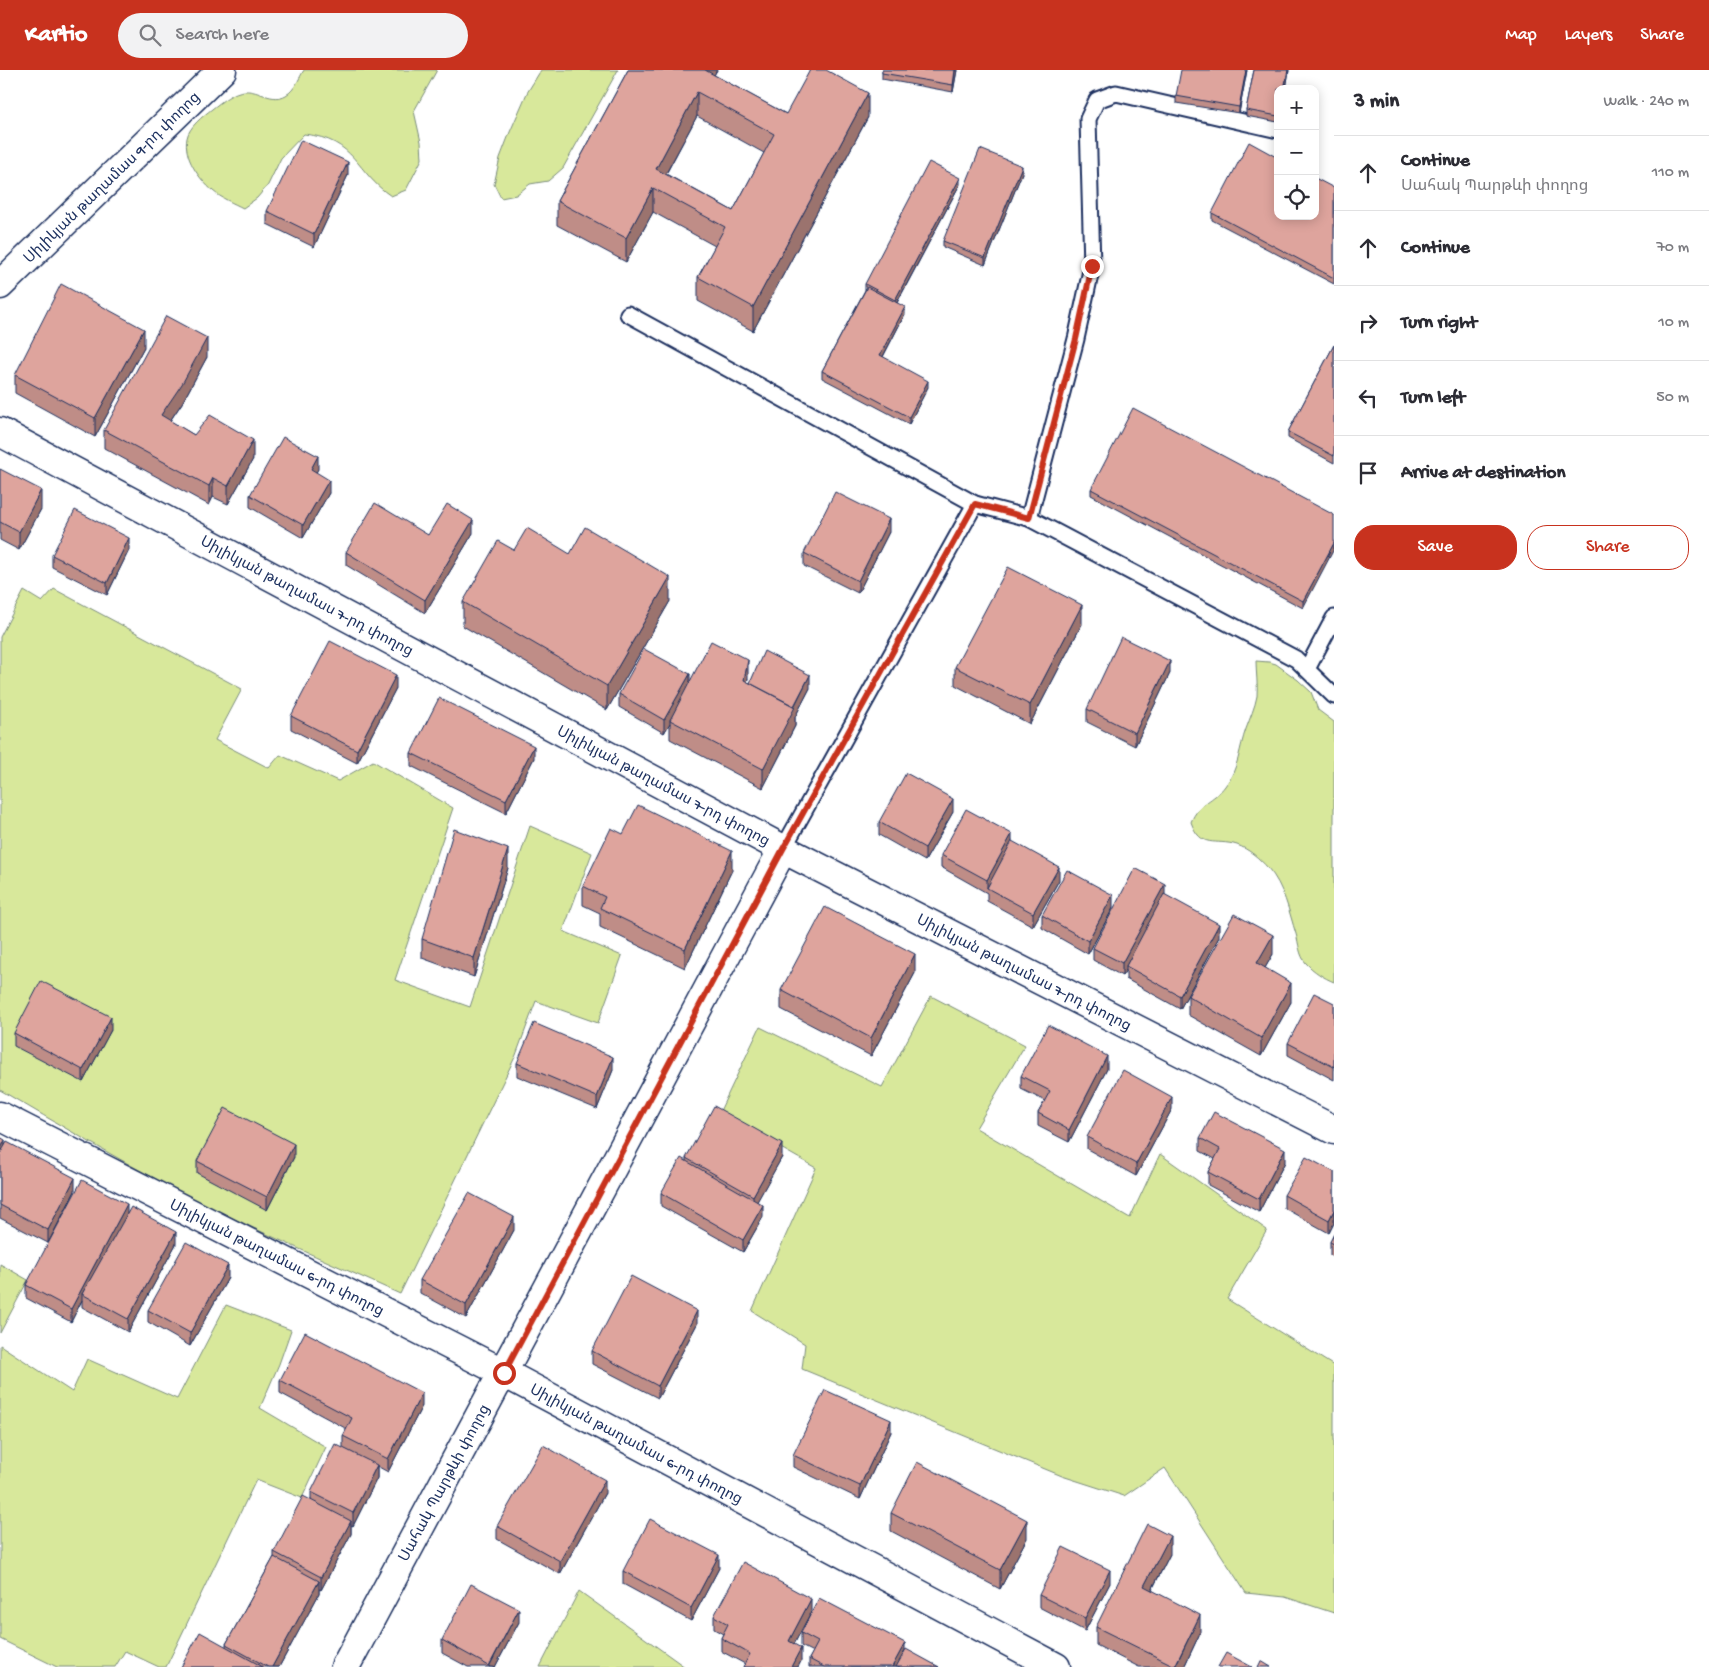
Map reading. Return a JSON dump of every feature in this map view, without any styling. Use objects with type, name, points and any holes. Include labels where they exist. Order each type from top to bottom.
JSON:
[{"type":"street","name":"Սիլիկյան թաղամաս 9-րդ փողոց","points":[[0,285],[222,70]]},
{"type":"street","name":"Սիլիկյան թաղամաս 7-րդ փողոց","points":[[0,432],[783,849],[1334,1130]]},
{"type":"street","name":"Սահակ Պարթևի փողոց","points":[[345,1667],[783,849]]},
{"type":"street","name":"Սիլիկյան թաղամաս 6-րդ փողոց","points":[[0,1116],[504,1373],[1056,1667]]},
{"type":"lane","points":[[1029,518],[1076,339],[1092,266],[1088,119],[1097,100],[1116,93],[1274,129]]},
{"type":"lane","points":[[628,314],[975,504],[1029,518],[1296,659],[1334,696]]},
{"type":"lane","points":[[783,849],[975,504]]},
{"type":"lane","points":[[1306,670],[1334,618]]},
{"type":"green space","points":[[304,70],[437,70],[414,111],[421,142],[422,159],[406,190],[391,196],[379,187],[345,150],[321,137],[304,134],[281,158],[268,185],[257,198],[243,208],[216,194],[202,180],[193,167],[186,145],[188,134],[197,122],[223,100],[241,91],[250,91],[276,98],[286,95],[294,87]]},
{"type":"green space","points":[[541,70],[618,70],[563,168],[548,181],[530,184],[516,195],[501,198],[494,184],[500,158],[527,93]]},
{"type":"green space","points":[[54,589],[242,689],[215,740],[269,768],[280,755],[338,781],[373,761],[453,808],[395,980],[470,1007],[530,826],[592,853],[563,931],[622,956],[598,1023],[536,1001],[516,1055],[400,1294],[259,1231],[176,1190],[0,1090],[0,637],[24,591],[42,602]]},
{"type":"green space","points":[[1256,661],[1276,664],[1298,680],[1311,692],[1318,710],[1334,722],[1334,982],[1315,971],[1304,960],[1285,899],[1274,875],[1268,868],[1246,849],[1237,845],[1204,840],[1195,831],[1191,822],[1198,810],[1221,791],[1233,773],[1257,696]]},
{"type":"green space","points":[[931,996],[1025,1045],[976,1128],[1130,1218],[1160,1154],[1267,1230],[1227,1299],[1334,1366],[1334,1613],[1285,1597],[1246,1593],[1165,1468],[1124,1496],[1062,1476],[802,1369],[805,1344],[752,1311],[816,1168],[719,1113],[760,1027],[882,1087]]},
{"type":"green space","points":[[0,1264],[28,1280],[0,1333]]},
{"type":"green space","points":[[226,1305],[291,1330],[260,1408],[326,1447],[302,1498],[256,1480],[166,1667],[159,1667],[125,1651],[115,1667],[57,1667],[0,1639],[0,1345],[72,1392],[87,1359],[177,1399]]},
{"type":"green space","points":[[579,1591],[685,1667],[540,1667]]},
{"type":"building","points":[[628,70],[705,70],[786,114],[810,70],[826,70],[868,93],[753,307],[698,277],[725,227],[653,188],[626,238],[557,201]],"holes":[[[697,92],[774,134],[733,211],[656,169]]]},
{"type":"building","points":[[882,70],[955,70],[953,85],[882,73]]},
{"type":"building","points":[[1181,70],[1246,70],[1239,107],[1176,96]]},
{"type":"building","points":[[1254,70],[1288,70],[1285,85],[1274,85],[1274,115],[1246,110]]},
{"type":"building","points":[[301,140],[348,162],[314,234],[267,211]]},
{"type":"building","points":[[1249,142],[1274,156],[1274,220],[1319,220],[1319,180],[1334,188],[1334,278],[1212,213]]},
{"type":"building","points":[[980,149],[1022,166],[985,258],[943,241]]},
{"type":"building","points":[[929,162],[960,178],[895,300],[865,284]]},
{"type":"building","points":[[61,284],[144,329],[95,418],[15,375]]},
{"type":"building","points":[[867,287],[905,307],[880,355],[928,381],[909,417],[822,371]]},
{"type":"building","points":[[166,316],[207,338],[182,384],[161,415],[194,435],[210,415],[253,440],[228,486],[213,478],[209,486],[104,430]]},
{"type":"building","points":[[1334,345],[1334,456],[1288,432]]},
{"type":"building","points":[[1133,408],[1334,515],[1334,543],[1303,601],[1091,489]]},
{"type":"building","points":[[283,437],[318,456],[311,469],[329,480],[303,525],[250,495]]},
{"type":"building","points":[[0,469],[41,490],[19,532],[0,522]]},
{"type":"building","points":[[835,492],[889,519],[858,581],[804,553]]},
{"type":"building","points":[[375,503],[428,535],[447,504],[473,520],[425,600],[346,552]]},
{"type":"building","points":[[75,510],[129,538],[107,583],[52,555]]},
{"type":"building","points":[[585,527],[670,577],[607,686],[463,602],[498,541],[514,550],[527,528],[570,554]]},
{"type":"building","points":[[1008,567],[1082,605],[1030,705],[955,667]]},
{"type":"building","points":[[1121,637],[1170,661],[1135,733],[1087,709]]},
{"type":"building","points":[[330,641],[396,675],[357,750],[291,716]]},
{"type":"building","points":[[711,641],[748,660],[744,680],[795,707],[763,769],[670,720]]},
{"type":"building","points":[[644,649],[690,674],[664,720],[619,694]]},
{"type":"building","points":[[764,651],[810,675],[794,706],[750,683]]},
{"type":"building","points":[[439,698],[534,746],[506,800],[411,753]]},
{"type":"building","points":[[906,773],[953,799],[925,848],[879,822]]},
{"type":"building","points":[[638,805],[732,851],[685,949],[600,908],[605,897],[583,886],[611,828],[623,834]]},
{"type":"building","points":[[966,809],[1012,834],[987,880],[941,855]]},
{"type":"building","points":[[454,829],[508,849],[474,958],[422,939]]},
{"type":"building","points":[[1012,841],[1059,867],[1033,913],[987,888]]},
{"type":"building","points":[[1135,868],[1165,884],[1122,963],[1093,948]]},
{"type":"building","points":[[1067,870],[1113,895],[1088,941],[1042,915]]},
{"type":"building","points":[[1164,894],[1219,924],[1180,996],[1126,966]]},
{"type":"building","points":[[825,907],[915,954],[871,1038],[781,990]]},
{"type":"building","points":[[1234,914],[1273,935],[1257,963],[1291,983],[1261,1038],[1188,996]]},
{"type":"building","points":[[41,981],[111,1017],[83,1070],[14,1033]]},
{"type":"building","points":[[1314,993],[1334,1003],[1334,1067],[1288,1043]]},
{"type":"building","points":[[534,1023],[613,1057],[597,1097],[517,1063]]},
{"type":"building","points":[[1048,1025],[1107,1056],[1069,1130],[1038,1113],[1050,1091],[1021,1076]]},
{"type":"building","points":[[1123,1070],[1172,1097],[1136,1164],[1087,1137]]},
{"type":"building","points":[[714,1106],[782,1144],[753,1196],[686,1158]]},
{"type":"building","points":[[225,1108],[294,1144],[267,1197],[197,1161]]},
{"type":"building","points":[[1214,1112],[1285,1149],[1259,1199],[1208,1172],[1220,1149],[1200,1138]]},
{"type":"building","points":[[0,1137],[5,1140],[0,1150]]},
{"type":"building","points":[[7,1142],[75,1178],[48,1230],[0,1205],[0,1154]]},
{"type":"building","points":[[1306,1157],[1334,1172],[1334,1210],[1329,1220],[1284,1195]]},
{"type":"building","points":[[681,1158],[763,1205],[743,1240],[661,1193]]},
{"type":"building","points":[[82,1180],[127,1204],[71,1309],[26,1285]]},
{"type":"building","points":[[469,1193],[514,1217],[466,1305],[420,1280]]},
{"type":"building","points":[[131,1207],[176,1232],[128,1319],[82,1294]]},
{"type":"building","points":[[1334,1234],[1334,1244],[1330,1242]]},
{"type":"building","points":[[186,1242],[228,1265],[190,1333],[148,1310]]},
{"type":"building","points":[[631,1276],[697,1311],[658,1386],[592,1351]]},
{"type":"building","points":[[305,1332],[422,1393],[388,1459],[343,1436],[352,1418],[280,1380]]},
{"type":"building","points":[[825,1390],[891,1420],[860,1486],[793,1455]]},
{"type":"building","points":[[335,1444],[377,1465],[353,1513],[311,1492]]},
{"type":"building","points":[[543,1445],[605,1480],[560,1561],[497,1526]]},
{"type":"building","points":[[917,1462],[1027,1520],[1000,1570],[891,1513]]},
{"type":"building","points":[[303,1496],[351,1521],[321,1577],[274,1552]]},
{"type":"building","points":[[650,1519],[719,1555],[691,1608],[623,1571]]},
{"type":"building","points":[[1147,1524],[1170,1536],[1144,1586],[1200,1615],[1175,1666],[1096,1627]]},
{"type":"building","points":[[1063,1547],[1110,1570],[1085,1618],[1039,1595]]},
{"type":"building","points":[[274,1557],[319,1581],[272,1667],[268,1667],[226,1644]]},
{"type":"building","points":[[743,1562],[811,1599],[789,1641],[801,1648],[791,1667],[743,1667],[750,1654],[721,1638],[728,1624],[714,1616]]},
{"type":"building","points":[[471,1584],[519,1609],[489,1666],[442,1640]]},
{"type":"building","points":[[819,1598],[905,1643],[892,1667],[824,1667],[809,1659],[818,1642],[801,1633]]},
{"type":"building","points":[[200,1632],[263,1667],[181,1667]]},
{"type":"building","points":[[906,1649],[939,1667],[896,1667]]},
{"type":"building","points":[[1226,1653],[1252,1667],[1218,1667]]},
{"type":"building","points":[[1261,1661],[1271,1667],[1258,1667]]},
{"type":"route","points":[[504,1373],[783,849],[975,504],[1029,518],[1076,339],[1092,266]]}]
